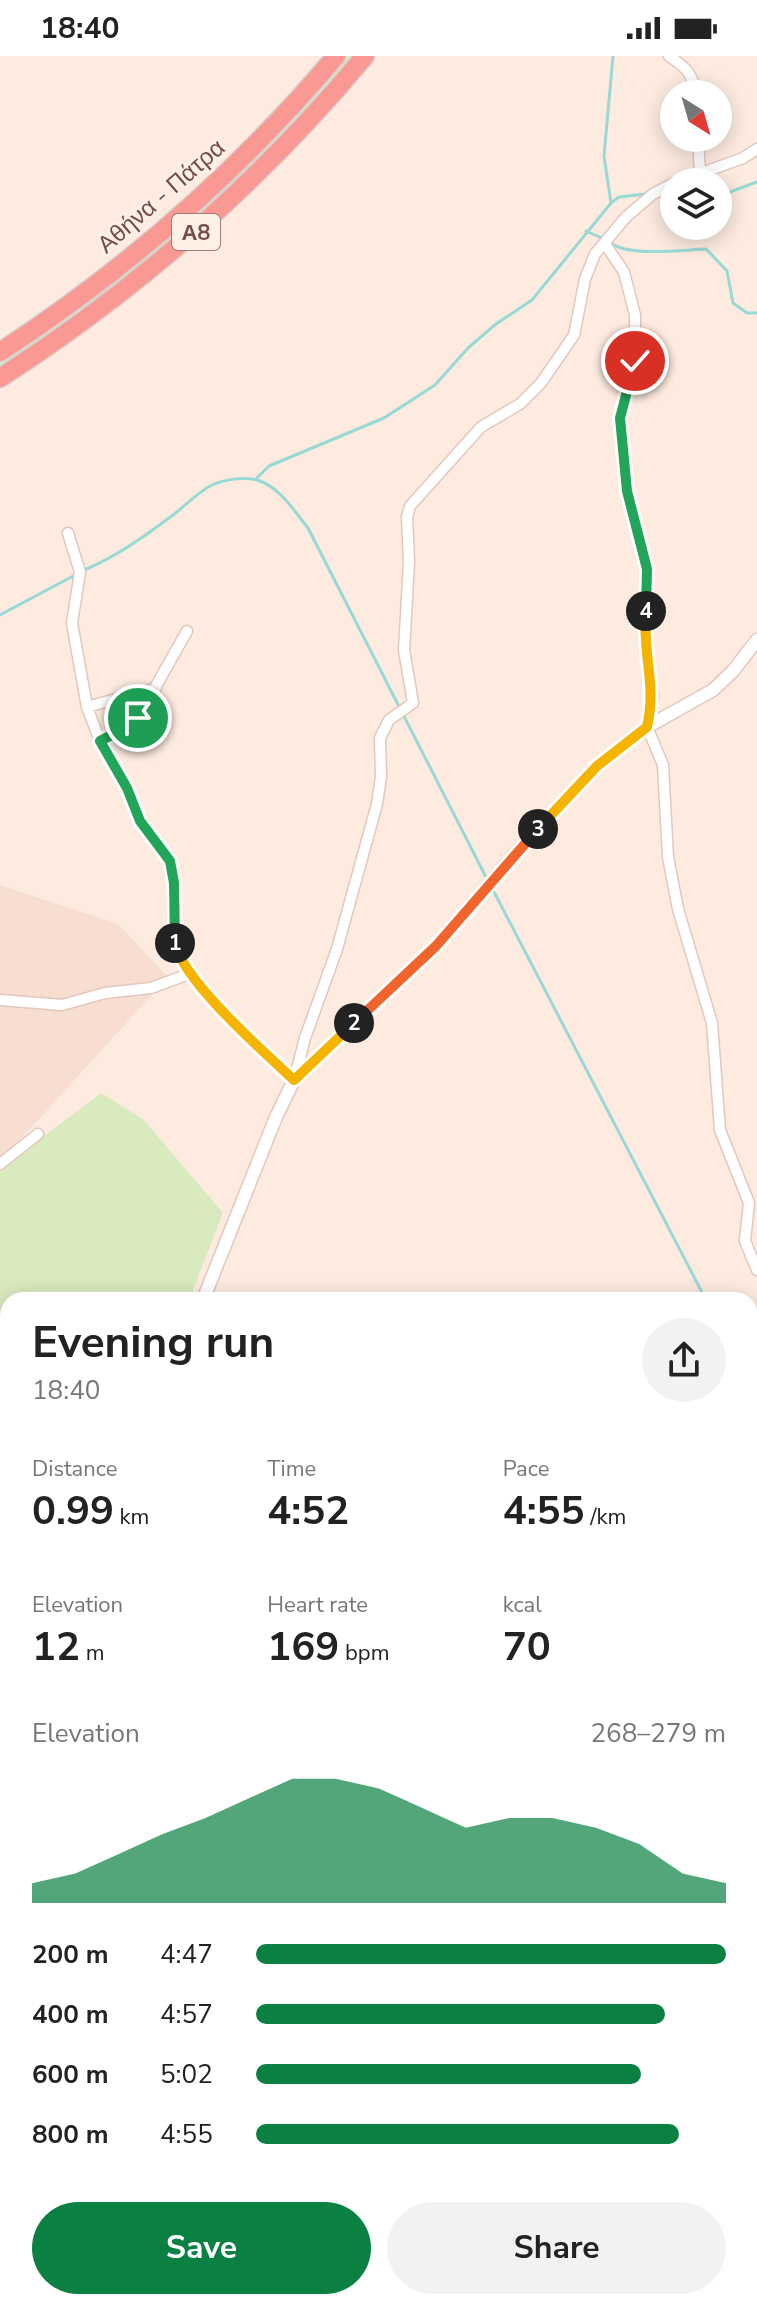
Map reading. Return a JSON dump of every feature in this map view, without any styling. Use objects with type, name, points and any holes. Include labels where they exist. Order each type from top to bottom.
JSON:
[{"type":"highway","name":"Αθήνα - Πάτρα","points":[[0,352],[103,279],[180,216],[269,131],[336,56]]},
{"type":"highway","name":"Αθήνα - Πάτρα","points":[[0,378],[116,296],[211,218],[293,138],[365,56]]},
{"type":"street","points":[[669,56],[690,72],[694,80]]},
{"type":"street","points":[[716,168],[757,149]]},
{"type":"street","points":[[206,1292],[276,1117],[294,1080],[305,1038],[337,949],[377,804],[381,777],[378,745],[384,727],[411,705],[414,696],[404,650],[409,562],[407,517],[410,506],[481,427],[526,399],[550,371],[574,335],[589,265],[615,229],[638,206],[660,190]]},
{"type":"street","points":[[605,244],[624,272],[635,315],[635,361],[620,418],[627,491],[647,569],[644,638],[653,696],[647,727],[663,765],[668,857],[678,909],[712,1023],[720,1130],[749,1203],[745,1241],[757,1270]]},
{"type":"street","points":[[68,533],[80,572],[72,623],[87,707],[100,741],[127,788],[140,821],[170,861],[174,883],[174,938],[178,954],[189,974],[245,1034],[294,1080]]},
{"type":"street","points":[[100,741],[138,718],[187,631]]},
{"type":"street","points":[[294,1080],[419,963],[597,766],[647,727],[713,690],[728,678],[757,640]]},
{"type":"street","points":[[87,707],[156,688]]},
{"type":"street","points":[[0,1000],[62,1005],[105,993],[151,988],[189,974]]},
{"type":"street","points":[[0,1164],[38,1134]]},
{"type":"shaded area","points":[[0,885],[118,924],[168,977],[10,1151],[0,1158]]},
{"type":"green space","points":[[347,56],[353,56],[284,133],[185,230],[125,279],[0,368],[0,362],[122,274],[208,203],[279,133]]},
{"type":"green space","points":[[101,1093],[144,1120],[223,1213],[192,1292],[0,1292],[0,1169]]},
{"type":"waterway","points":[[611,203],[604,156],[613,56]]},
{"type":"waterway","points":[[732,191],[757,182]]},
{"type":"waterway","points":[[256,479],[269,466],[384,418],[435,385],[468,348],[532,300],[611,203],[619,197],[646,194]]},
{"type":"waterway","points":[[586,231],[604,239]]},
{"type":"waterway","points":[[611,243],[643,251],[706,249],[727,271],[733,303],[747,313],[757,313]]},
{"type":"waterway","points":[[84,570],[130,546],[212,485],[249,479],[275,489],[308,528],[488,881]]},
{"type":"waterway","points":[[0,615],[77,574]]},
{"type":"waterway","points":[[492,888],[702,1292]]},
{"type":"route","points":[[138,718],[100,741],[127,788],[140,821],[170,861],[174,883],[173,930],[178,954],[189,974],[245,1034],[294,1080],[436,946],[512,857],[597,766],[647,727],[653,696],[644,647],[647,569],[627,491],[620,418],[635,361]]}]
